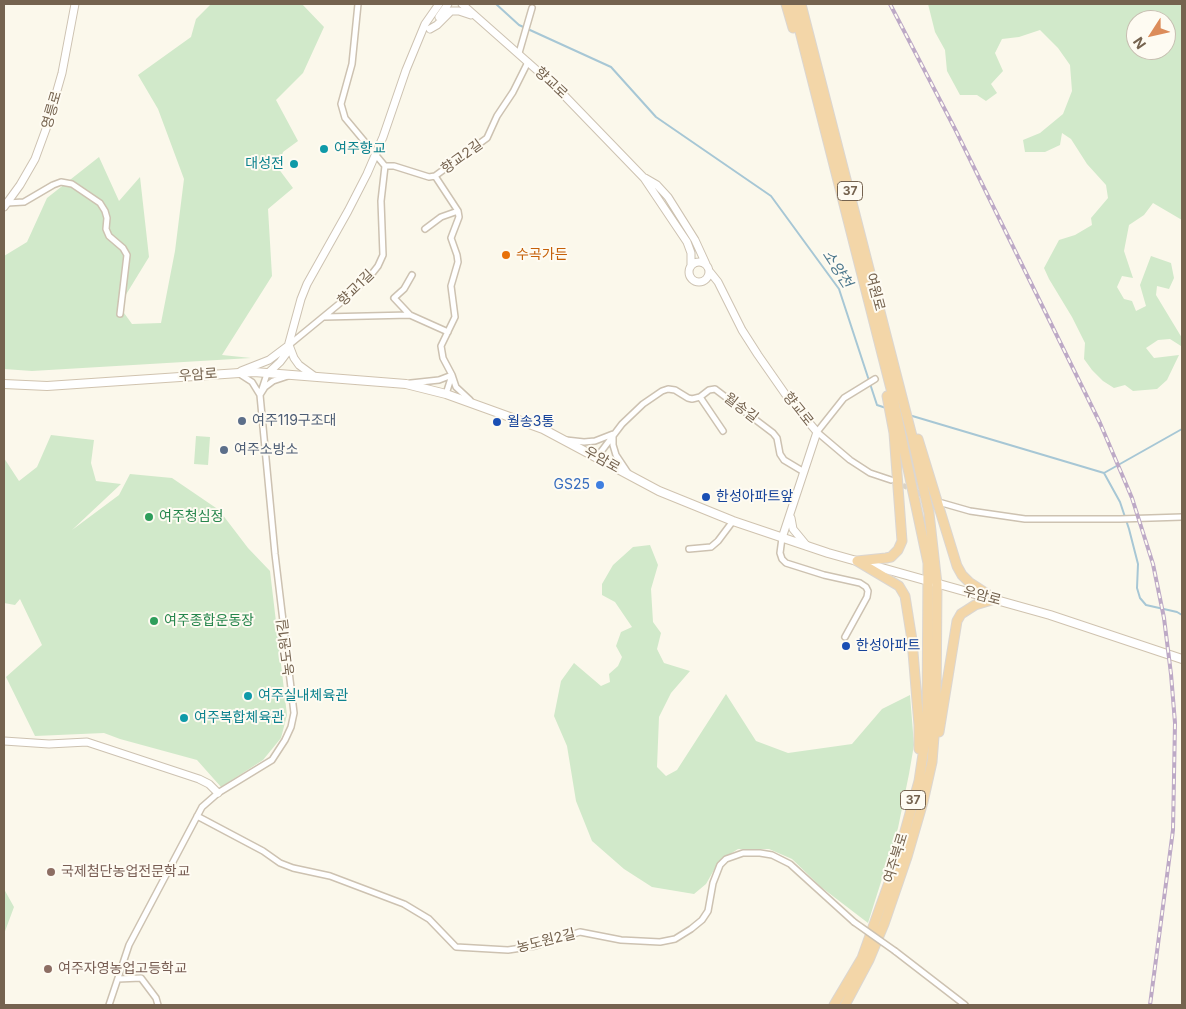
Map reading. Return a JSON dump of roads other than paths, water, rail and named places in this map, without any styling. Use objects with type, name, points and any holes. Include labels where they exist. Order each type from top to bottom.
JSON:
[{"type":"highway","points":[[786,4],[802,59],[812,80]]},
{"type":"highway","name":"여원로","points":[[793,4],[887,376],[897,433],[932,582]]},
{"type":"highway","name":"여원로","points":[[801,4],[914,436]]},
{"type":"highway","points":[[856,561],[886,558],[895,554],[901,546],[897,433]]},
{"type":"highway","points":[[914,436],[957,566],[969,582],[995,599]]},
{"type":"highway","name":"37","points":[[914,436],[929,513],[932,582]]},
{"type":"highway","points":[[856,561],[899,586],[905,596],[912,640],[919,725],[919,781]]},
{"type":"highway","name":"여주북로","points":[[845,1005],[869,960],[884,924],[913,838],[932,762],[936,711],[932,582]]},
{"type":"highway","name":"여주북로","points":[[834,1005],[862,958],[897,860],[919,781],[927,727],[929,607],[932,582]]},
{"type":"highway","points":[[932,762],[939,735],[957,621],[962,614],[975,605],[995,599]]},
{"type":"main road","name":"우암로","points":[[4,384],[47,386],[238,372],[406,384],[472,402],[543,429],[597,456],[659,491],[733,521],[856,561],[1050,615],[1182,659]]},
{"type":"street","name":"영릉로","points":[[5,205],[35,159],[46,129],[62,73],[75,4]]},
{"type":"street","points":[[358,4],[352,64],[341,104],[345,118],[385,166],[394,166],[429,177],[435,176]]},
{"type":"street","points":[[433,4],[424,21],[428,26],[437,25],[451,11],[466,12],[486,25]]},
{"type":"street","name":"향교1길","points":[[267,374],[280,362],[289,345],[301,299],[307,284],[355,198],[375,156],[391,117],[406,70],[419,40],[439,4]]},
{"type":"street","name":"향교1길","points":[[428,26],[448,4]]},
{"type":"street","name":"향교로","points":[[462,4],[557,88],[644,178],[687,242],[692,253],[691,265]]},
{"type":"street","name":"향교로","points":[[467,4],[481,17],[486,25]]},
{"type":"street","points":[[519,53],[531,10]]},
{"type":"street","name":"향교2길","points":[[458,211],[435,176],[487,138],[497,116],[513,92],[528,62]]},
{"type":"street","name":"향교1길","points":[[289,345],[371,275],[382,261],[381,201],[385,166]]},
{"type":"street","name":"향교로","points":[[644,178],[657,185],[668,198],[696,240],[706,264]]},
{"type":"street","points":[[5,205],[24,202],[61,182],[72,184],[100,203],[105,211],[106,229],[109,236],[123,248],[126,255],[120,314]]},
{"type":"street","points":[[425,229],[441,217],[458,211],[458,222],[451,238],[458,262],[451,286],[455,317],[440,352],[456,387],[472,402]]},
{"type":"street","points":[[702,282],[709,276],[710,272],[706,264],[698,261],[691,265],[689,269],[691,278],[698,282],[714,285],[722,291]]},
{"type":"street","name":"향교로","points":[[710,272],[718,282],[742,330],[758,355],[788,398],[817,432],[782,538]]},
{"type":"street","points":[[412,275],[404,289],[394,298],[410,315],[448,332]]},
{"type":"street","points":[[324,317],[410,315]]},
{"type":"street","points":[[238,372],[269,360],[289,345],[299,365],[316,378]]},
{"type":"street","points":[[238,372],[252,382],[260,395],[265,387],[273,381],[288,375]]},
{"type":"street","name":"농도원1길","points":[[109,1005],[129,945],[202,807],[218,793],[272,760],[291,727],[294,713],[275,554],[260,395],[267,374]]},
{"type":"street","points":[[406,384],[439,380],[452,375]]},
{"type":"street","points":[[446,394],[452,375]]},
{"type":"street","points":[[875,379],[844,398],[817,432],[850,460],[870,473],[891,480]]},
{"type":"street","name":"월송길","points":[[597,456],[613,434],[638,409],[662,391],[668,389],[675,390],[688,398],[700,397],[709,390],[715,389],[773,433],[777,438],[780,454],[784,460],[804,472]]},
{"type":"street","points":[[700,397],[723,431]]},
{"type":"street","points":[[565,440],[595,441],[613,434],[613,445],[616,455],[632,477]]},
{"type":"street","points":[[942,503],[970,511],[1025,519],[1182,517]]},
{"type":"street","points":[[792,512],[791,522],[793,529],[808,546]]},
{"type":"street","points":[[689,550],[711,547],[733,521]]},
{"type":"street","points":[[782,538],[780,553],[786,563],[824,575],[860,583],[866,587],[868,591],[867,598],[846,637]]},
{"type":"street","points":[[4,741],[49,744],[87,742],[199,779],[209,784],[218,793]]},
{"type":"street","name":"농도원2길","points":[[197,816],[293,868],[330,876],[410,907],[429,919],[456,946],[508,950],[535,946],[580,932],[621,940],[660,942],[674,939],[702,920],[708,911],[713,883],[720,865],[726,859],[743,853],[772,855],[790,864],[854,922],[965,1005]]},
{"type":"street","points":[[118,979],[141,978],[156,998],[158,1005]]},
{"type":"waterway","name":"소양천","points":[[496,4],[519,25],[611,67],[656,117],[771,196],[839,289],[877,405],[886,408]]},
{"type":"waterway","name":"소양천","points":[[909,415],[1104,473],[1182,429]]},
{"type":"waterway","points":[[1104,473],[1120,502],[1129,529],[1138,564],[1137,588],[1140,598],[1146,605],[1177,612],[1182,615]]},
{"type":"tunnel","points":[[896,482],[925,496]]},
{"type":"railway","points":[[890,4],[955,129],[1100,423],[1132,498],[1153,564],[1164,618],[1175,723],[1173,830],[1150,1005]]},
{"type":"place","name":"여주향교","points":[[324,149]]},
{"type":"place","name":"대성전","points":[[294,164]]},
{"type":"place","name":"수곡가든","points":[[506,255]]},
{"type":"place","name":"여주119구조대","points":[[242,421]]},
{"type":"place","name":"월송3통","points":[[497,422]]},
{"type":"place","name":"여주소방소","points":[[224,450]]},
{"type":"place","name":"GS25","points":[[600,485]]},
{"type":"place","name":"한성아파트앞","points":[[706,497]]},
{"type":"place","name":"여주청심정","points":[[149,517]]},
{"type":"place","name":"여주종합운동장","points":[[154,621]]},
{"type":"place","name":"한성아파트","points":[[846,646]]},
{"type":"place","name":"여주실내체육관","points":[[248,696]]},
{"type":"place","name":"여주복합체육관","points":[[184,718]]},
{"type":"place","name":"국제첨단농업전문학교","points":[[51,872]]},
{"type":"place","name":"여주자영농업고등학교","points":[[48,969]]}]
